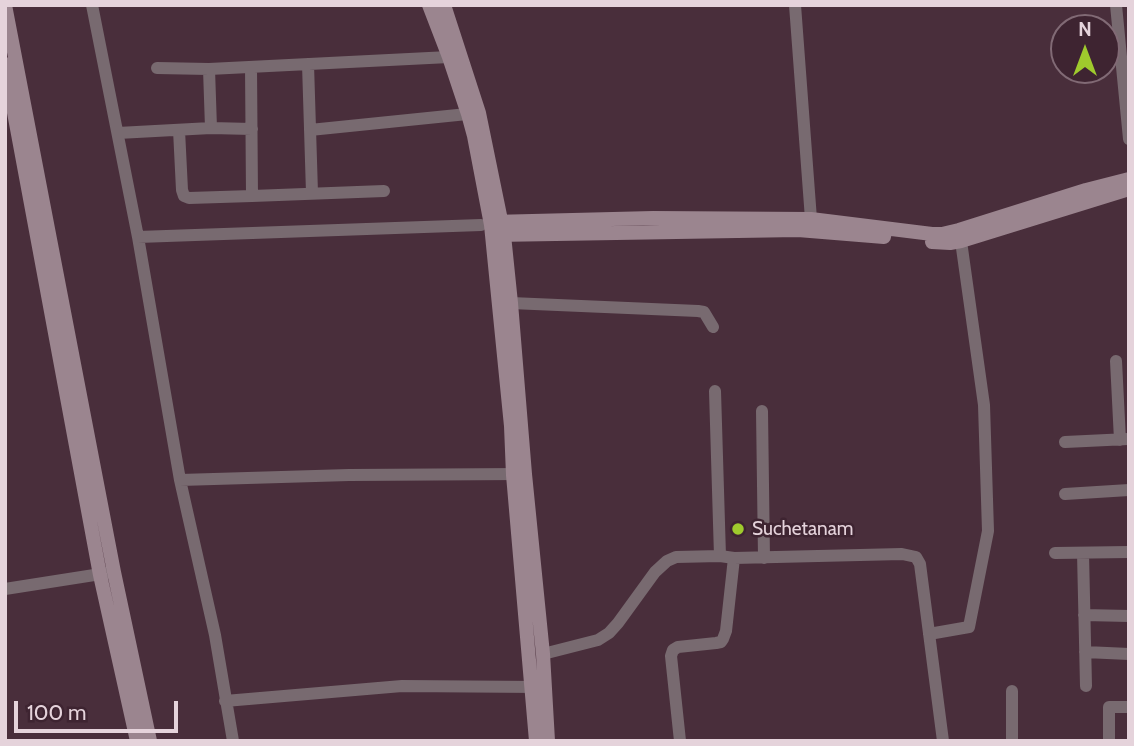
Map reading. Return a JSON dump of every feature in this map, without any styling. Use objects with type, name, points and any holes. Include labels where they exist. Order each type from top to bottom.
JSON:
[{"type":"street","points":[[5,5],[14,100]]},
{"type":"street","points":[[92,5],[138,237],[180,480],[215,635],[233,741]]},
{"type":"street","points":[[429,5],[473,113]]},
{"type":"street","points":[[444,5],[473,113],[474,136],[511,303],[519,475],[538,687],[548,741]]},
{"type":"street","points":[[795,5],[811,219]]},
{"type":"street","points":[[1116,5],[1129,139]]},
{"type":"street","points":[[157,68],[209,69],[449,57]]},
{"type":"street","points":[[5,64],[107,573],[137,741]]},
{"type":"street","points":[[308,64],[312,193]]},
{"type":"street","points":[[251,67],[252,196]]},
{"type":"street","points":[[209,69],[212,128]]},
{"type":"street","points":[[310,130],[473,113]]},
{"type":"street","points":[[118,132],[251,129]]},
{"type":"street","points":[[179,130],[182,190],[184,196],[189,198],[384,191]]},
{"type":"street","points":[[138,237],[494,228],[798,230],[940,243],[1086,190],[1129,179]]},
{"type":"street","points":[[494,228],[653,218],[811,219],[960,236],[1129,189]]},
{"type":"street","points":[[494,228],[511,426],[543,654],[538,687],[536,741]]},
{"type":"street","points":[[929,634],[969,627],[988,531],[984,405],[960,236]]},
{"type":"street","points":[[511,303],[698,311],[704,313],[713,327]]},
{"type":"street","points":[[1065,442],[1125,439],[1116,362]]},
{"type":"street","points":[[680,741],[671,656],[673,650],[678,647],[716,643],[723,639],[726,631],[727,557],[715,391]]},
{"type":"street","points":[[762,411],[764,558]]},
{"type":"street","points":[[180,480],[349,475],[519,475]]},
{"type":"street","points":[[1065,494],[1129,490]]},
{"type":"street","points":[[1055,553],[1129,552]]},
{"type":"street","points":[[1083,553],[1086,686]]},
{"type":"street","points":[[543,654],[598,640],[609,632],[655,572],[676,557],[764,558],[902,554],[916,557],[920,564],[943,741]]},
{"type":"street","points":[[5,589],[107,573]]},
{"type":"street","points":[[107,573],[150,741]]},
{"type":"street","points":[[1084,615],[1129,616]]},
{"type":"street","points":[[1085,652],[1129,654]]},
{"type":"street","points":[[225,701],[402,686],[538,687]]},
{"type":"street","points":[[1012,691],[1012,741]]},
{"type":"street","points":[[1109,741],[1109,706],[1129,707]]},
{"type":"place","name":"Suchetanam","points":[[738,529]]}]
